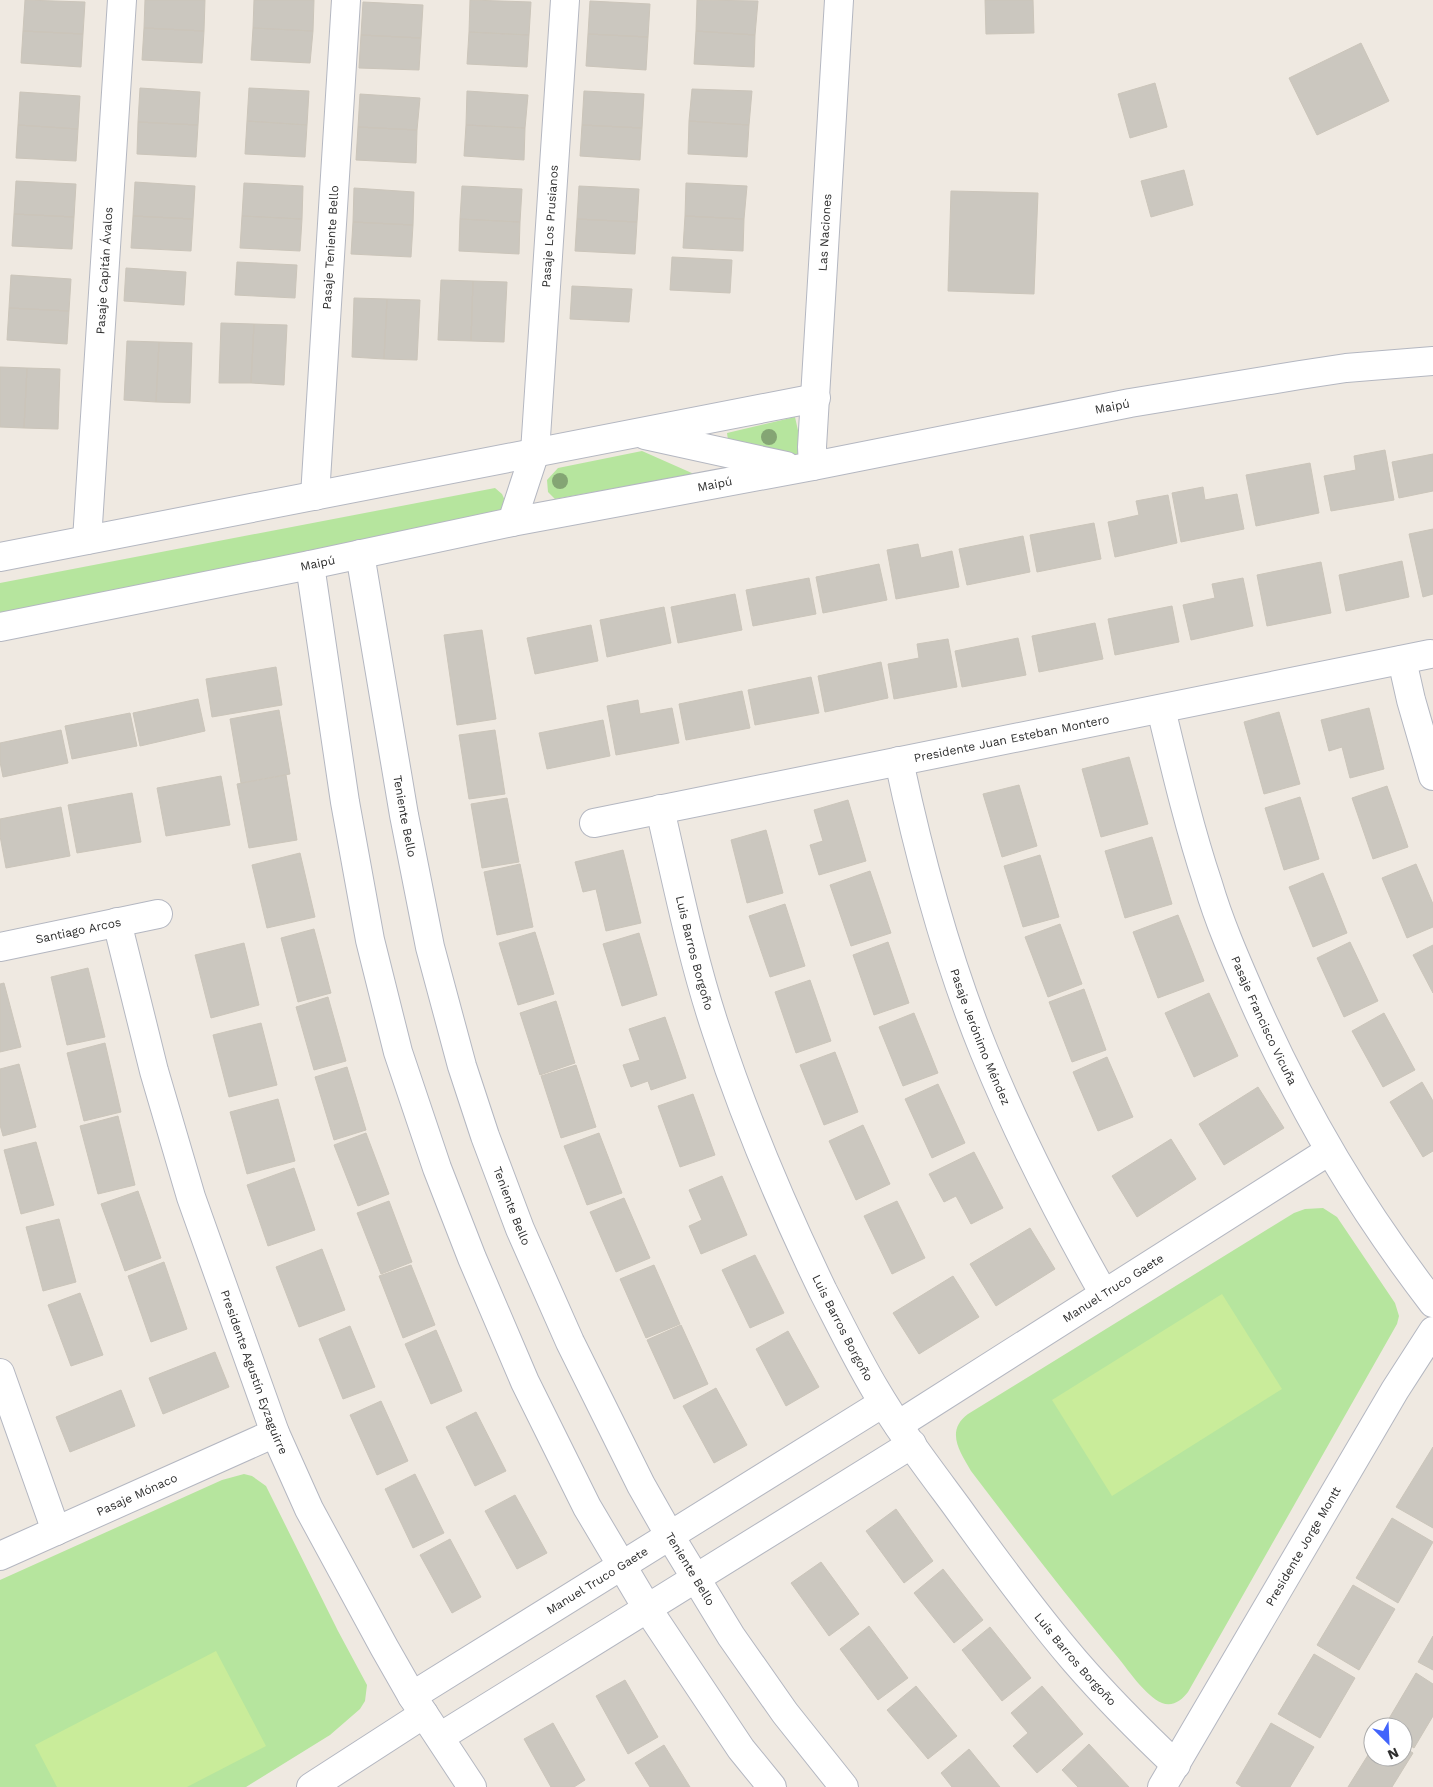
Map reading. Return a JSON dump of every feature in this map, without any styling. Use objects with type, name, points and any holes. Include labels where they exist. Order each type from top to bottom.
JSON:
[{"type":"street","name":"Pasaje Capitán Ávalos","points":[[87,540],[122,0]]},
{"type":"street","name":"Pasaje Teniente Bello","points":[[315,496],[346,0]]},
{"type":"street","name":"Pasaje Los Prusianos","points":[[512,522],[535,452],[565,0]]},
{"type":"street","name":"Las Naciones","points":[[805,467],[812,447],[816,398],[839,0]]},
{"type":"street","name":"Maipú","points":[[0,626],[310,565],[512,522],[805,467],[1139,401],[1300,374],[1433,361]]},
{"type":"street","points":[[0,557],[816,398]]},
{"type":"street","points":[[634,432],[805,467]]},
{"type":"street","name":"Teniente Bello","points":[[360,554],[404,814],[430,947],[462,1066],[485,1136],[520,1229],[570,1342],[641,1485],[670,1536],[731,1636],[785,1712],[844,1787]]},
{"type":"street","points":[[310,565],[345,802],[364,912],[398,1052],[437,1168],[483,1285],[525,1382],[587,1507],[647,1608],[741,1749],[772,1787]]},
{"type":"street","name":"Presidente Juan Esteban Montero","points":[[594,823],[1430,654]]},
{"type":"street","points":[[1402,660],[1411,700],[1433,776]]},
{"type":"street","name":"Pasaje Francisco Vicuña","points":[[1161,708],[1208,886],[1244,979],[1276,1051],[1329,1151],[1365,1208],[1433,1303]]},
{"type":"street","name":"Pasaje Jerónimo Méndez","points":[[899,761],[913,826],[936,910],[966,1004],[1043,1183],[1104,1294]]},
{"type":"street","name":"Luis Barros Borgoño","points":[[660,809],[693,947],[715,1028],[768,1173],[842,1328],[897,1424],[1016,1588],[1076,1662],[1138,1729],[1169,1776]]},
{"type":"street","name":"Santiago Arcos","points":[[0,947],[158,914]]},
{"type":"street","name":"Presidente Agustín Eyzaguirre","points":[[117,922],[154,1071],[191,1197],[275,1433],[309,1509],[418,1705],[472,1787]]},
{"type":"street","name":"Manuel Truco Gaete","points":[[440,1737],[695,1578],[897,1424],[1329,1151]]},
{"type":"street","name":"Presidente Jorge Montt","points":[[1169,1776],[1395,1390],[1433,1331]]},
{"type":"street","points":[[0,1372],[56,1531]]},
{"type":"street","name":"Manuel Truco Gaete","points":[[311,1787],[418,1705],[621,1566],[670,1536],[897,1424]]},
{"type":"street","name":"Pasaje Mónaco","points":[[0,1556],[275,1433]]},
{"type":"green space","points":[[795,417],[803,453],[789,456],[728,440],[727,433]]},
{"type":"green space","points":[[642,451],[694,474],[555,499],[548,492],[547,480],[558,468]]},
{"type":"green space","points":[[495,488],[502,494],[507,505],[500,514],[0,613],[0,583]]},
{"type":"green space","points":[[1323,1208],[1337,1217],[1395,1303],[1399,1316],[1397,1324],[1188,1692],[1177,1702],[1170,1704],[1162,1703],[1149,1694],[1137,1681],[971,1471],[959,1449],[956,1434],[957,1427],[968,1414],[1294,1213],[1305,1209]]},
{"type":"green space","points":[[1222,1294],[1282,1389],[1112,1496],[1052,1400]]},
{"type":"green space","points":[[244,1474],[252,1476],[266,1486],[367,1685],[365,1701],[360,1709],[330,1735],[246,1787],[0,1787],[0,1580],[222,1480]]},
{"type":"green space","points":[[216,1651],[266,1746],[187,1787],[57,1787],[35,1745]]},
{"type":"building","points":[[25,0],[85,2],[83,34],[23,31]]},
{"type":"building","points":[[145,0],[205,0],[204,31],[144,28]]},
{"type":"building","points":[[254,0],[314,0],[313,31],[253,28]]},
{"type":"building","points":[[470,0],[531,2],[529,35],[469,32]]},
{"type":"building","points":[[697,0],[758,1],[755,35],[696,31]]},
{"type":"building","points":[[985,0],[1033,0],[1034,33],[986,34]]},
{"type":"building","points":[[590,1],[650,4],[648,37],[588,34]]},
{"type":"building","points":[[363,2],[423,5],[421,38],[361,35]]},
{"type":"building","points":[[144,28],[204,31],[202,63],[142,60]]},
{"type":"building","points":[[253,28],[313,31],[310,63],[251,60]]},
{"type":"building","points":[[23,31],[83,34],[81,67],[21,63]]},
{"type":"building","points":[[696,31],[755,35],[754,67],[694,64]]},
{"type":"building","points":[[469,32],[529,35],[527,67],[467,64]]},
{"type":"building","points":[[588,34],[648,37],[646,70],[586,66]]},
{"type":"building","points":[[361,35],[421,38],[419,70],[359,68]]},
{"type":"building","points":[[1361,43],[1389,101],[1317,135],[1289,78]]},
{"type":"building","points":[[1155,83],[1167,127],[1130,138],[1118,94]]},
{"type":"building","points":[[140,88],[200,92],[198,125],[138,122]]},
{"type":"building","points":[[249,88],[309,91],[307,125],[247,121]]},
{"type":"building","points":[[692,89],[752,91],[749,125],[689,121]]},
{"type":"building","points":[[467,91],[528,95],[525,128],[466,125]]},
{"type":"building","points":[[584,91],[644,94],[642,128],[582,125]]},
{"type":"building","points":[[20,92],[80,96],[78,129],[18,125]]},
{"type":"building","points":[[360,94],[420,98],[417,130],[358,127]]},
{"type":"building","points":[[247,121],[307,125],[305,157],[245,154]]},
{"type":"building","points":[[689,121],[749,125],[747,157],[688,154]]},
{"type":"building","points":[[138,122],[198,125],[196,157],[137,154]]},
{"type":"building","points":[[18,125],[78,129],[76,161],[16,158]]},
{"type":"building","points":[[466,125],[525,128],[524,160],[464,156]]},
{"type":"building","points":[[582,125],[642,128],[640,160],[580,156]]},
{"type":"building","points":[[358,127],[417,130],[416,163],[356,160]]},
{"type":"building","points":[[1184,170],[1193,205],[1151,217],[1141,181]]},
{"type":"building","points":[[16,181],[76,184],[74,217],[14,214]]},
{"type":"building","points":[[135,182],[195,186],[193,219],[133,216]]},
{"type":"building","points":[[244,183],[303,186],[302,219],[242,216]]},
{"type":"building","points":[[686,183],[747,186],[744,219],[685,216]]},
{"type":"building","points":[[462,186],[522,189],[520,222],[460,219]]},
{"type":"building","points":[[579,186],[639,189],[637,222],[577,219]]},
{"type":"building","points":[[354,188],[414,192],[413,225],[353,222]]},
{"type":"building","points":[[951,191],[1038,193],[1034,294],[948,291]]},
{"type":"building","points":[[14,214],[74,217],[72,249],[12,246]]},
{"type":"building","points":[[133,216],[193,219],[191,251],[131,248]]},
{"type":"building","points":[[242,216],[302,219],[300,251],[240,248]]},
{"type":"building","points":[[685,216],[744,219],[743,251],[683,248]]},
{"type":"building","points":[[460,219],[520,222],[519,254],[459,251]]},
{"type":"building","points":[[577,219],[637,222],[635,254],[575,251]]},
{"type":"building","points":[[353,222],[413,225],[411,257],[351,254]]},
{"type":"building","points":[[672,257],[732,260],[730,293],[670,290]]},
{"type":"building","points":[[237,262],[297,265],[295,298],[235,295]]},
{"type":"building","points":[[126,268],[186,272],[184,305],[124,301]]},
{"type":"building","points":[[11,275],[71,279],[69,311],[9,308]]},
{"type":"building","points":[[441,280],[473,281],[471,341],[438,340]]},
{"type":"building","points":[[473,281],[507,282],[504,342],[471,341]]},
{"type":"building","points":[[572,286],[632,289],[629,322],[570,319]]},
{"type":"building","points":[[354,298],[387,299],[384,359],[352,357]]},
{"type":"building","points":[[387,299],[420,300],[417,360],[384,359]]},
{"type":"building","points":[[9,308],[69,311],[67,344],[7,340]]},
{"type":"building","points":[[221,323],[254,324],[251,383],[219,383]]},
{"type":"building","points":[[254,324],[287,325],[284,385],[251,383]]},
{"type":"building","points":[[127,341],[159,342],[156,402],[124,400]]},
{"type":"building","points":[[159,342],[192,343],[190,403],[156,402]]},
{"type":"building","points":[[0,367],[27,368],[24,428],[0,427]]},
{"type":"building","points":[[27,368],[60,369],[58,429],[24,428]]},
{"type":"building","points":[[1385,450],[1394,500],[1331,511],[1324,476],[1356,470],[1354,456]]},
{"type":"building","points":[[1433,454],[1433,491],[1399,498],[1392,462]]},
{"type":"building","points":[[1310,463],[1319,513],[1256,526],[1246,475]]},
{"type":"building","points":[[1203,487],[1205,500],[1237,494],[1244,529],[1181,542],[1172,493]]},
{"type":"building","points":[[1168,495],[1177,543],[1115,557],[1108,522],[1139,515],[1136,501]]},
{"type":"building","points":[[1094,523],[1101,559],[1037,572],[1030,535]]},
{"type":"building","points":[[1433,529],[1433,594],[1423,597],[1409,534]]},
{"type":"building","points":[[1023,536],[1030,572],[967,585],[959,549]]},
{"type":"building","points":[[918,544],[921,558],[952,551],[959,587],[896,599],[887,550]]},
{"type":"building","points":[[1402,561],[1409,597],[1346,611],[1339,575]]},
{"type":"building","points":[[1321,562],[1331,613],[1267,626],[1257,575]]},
{"type":"building","points":[[879,564],[887,600],[823,613],[816,577]]},
{"type":"building","points":[[809,578],[816,614],[753,626],[746,590]]},
{"type":"building","points":[[1243,578],[1253,626],[1191,640],[1183,605],[1215,598],[1212,584]]},
{"type":"building","points":[[735,594],[742,630],[678,643],[671,607]]},
{"type":"building","points":[[1172,606],[1179,642],[1115,655],[1108,619]]},
{"type":"building","points":[[664,607],[671,643],[607,657],[600,620]]},
{"type":"building","points":[[1095,623],[1103,659],[1039,672],[1032,636]]},
{"type":"building","points":[[591,625],[598,661],[535,674],[527,638]]},
{"type":"building","points":[[482,630],[496,719],[457,725],[444,635]]},
{"type":"building","points":[[1018,638],[1026,675],[962,687],[955,651]]},
{"type":"building","points":[[948,639],[957,687],[894,699],[888,664],[919,658],[917,644]]},
{"type":"building","points":[[881,662],[888,698],[825,712],[818,676]]},
{"type":"building","points":[[276,667],[282,705],[212,717],[206,679]]},
{"type":"building","points":[[811,677],[819,713],[755,725],[748,690]]},
{"type":"building","points":[[742,691],[750,728],[686,740],[679,704]]},
{"type":"building","points":[[198,699],[205,731],[140,746],[133,713]]},
{"type":"building","points":[[638,700],[640,714],[672,708],[679,743],[616,755],[607,706]]},
{"type":"building","points":[[1369,708],[1384,769],[1350,778],[1342,747],[1329,751],[1321,720]]},
{"type":"building","points":[[279,710],[290,774],[241,783],[230,719]]},
{"type":"building","points":[[1279,712],[1300,784],[1264,794],[1244,722]]},
{"type":"building","points":[[130,713],[137,746],[72,759],[65,726]]},
{"type":"building","points":[[603,720],[610,756],[547,769],[539,733]]},
{"type":"building","points":[[61,730],[68,763],[3,777],[0,762],[0,743]]},
{"type":"building","points":[[495,730],[505,794],[469,799],[459,735]]},
{"type":"building","points":[[1129,757],[1148,824],[1101,837],[1082,769]]},
{"type":"building","points":[[286,775],[297,840],[249,848],[237,784]]},
{"type":"building","points":[[221,776],[230,825],[166,836],[157,788]]},
{"type":"building","points":[[1019,785],[1037,846],[1002,857],[983,794]]},
{"type":"building","points":[[1387,786],[1408,847],[1373,859],[1352,798]]},
{"type":"building","points":[[132,793],[141,842],[77,853],[68,805]]},
{"type":"building","points":[[1300,797],[1319,859],[1284,870],[1265,808]]},
{"type":"building","points":[[507,798],[519,862],[482,868],[471,804]]},
{"type":"building","points":[[848,800],[866,861],[819,875],[810,845],[823,841],[814,810]]},
{"type":"building","points":[[61,807],[70,856],[6,868],[0,836],[0,819]]},
{"type":"building","points":[[766,830],[783,893],[747,903],[731,840]]},
{"type":"building","points":[[1152,837],[1172,904],[1125,918],[1105,851]]},
{"type":"building","points":[[623,850],[641,923],[606,931],[596,889],[583,892],[575,862]]},
{"type":"building","points":[[300,853],[315,917],[267,928],[252,865]]},
{"type":"building","points":[[1040,855],[1059,917],[1023,927],[1004,866]]},
{"type":"building","points":[[520,864],[533,927],[497,935],[484,872]]},
{"type":"building","points":[[1416,864],[1433,904],[1433,927],[1407,938],[1382,878]]},
{"type":"building","points":[[870,871],[891,933],[851,946],[830,885]]},
{"type":"building","points":[[1323,873],[1347,933],[1313,947],[1289,887]]},
{"type":"building","points":[[785,904],[805,966],[770,977],[749,916]]},
{"type":"building","points":[[1178,915],[1204,981],[1158,998],[1133,932]]},
{"type":"building","points":[[1060,924],[1082,984],[1048,997],[1025,937]]},
{"type":"building","points":[[314,929],[331,993],[298,1002],[281,938]]},
{"type":"building","points":[[535,932],[554,994],[518,1005],[499,943]]},
{"type":"building","points":[[639,933],[657,995],[622,1006],[603,944]]},
{"type":"building","points":[[888,942],[909,1003],[874,1015],[853,955]]},
{"type":"building","points":[[1350,942],[1378,1001],[1344,1017],[1317,958]]},
{"type":"building","points":[[244,943],[259,1005],[211,1018],[195,955]]},
{"type":"building","points":[[1433,945],[1433,993],[1413,955]]},
{"type":"building","points":[[88,968],[105,1037],[67,1045],[51,977]]},
{"type":"building","points":[[810,980],[831,1041],[796,1053],[775,992]]},
{"type":"building","points":[[4,983],[21,1047],[0,1052],[0,984]]},
{"type":"building","points":[[1084,989],[1106,1050],[1072,1062],[1049,1002]]},
{"type":"building","points":[[1209,993],[1238,1056],[1194,1077],[1165,1013]]},
{"type":"building","points":[[328,997],[346,1061],[314,1070],[296,1007]]},
{"type":"building","points":[[556,1001],[575,1063],[540,1075],[520,1013]]},
{"type":"building","points":[[914,1013],[938,1073],[903,1086],[879,1027]]},
{"type":"building","points":[[1384,1013],[1415,1070],[1383,1087],[1352,1031]]},
{"type":"building","points":[[665,1017],[686,1078],[651,1090],[648,1081],[631,1087],[623,1065],[640,1060],[629,1029]]},
{"type":"building","points":[[261,1023],[277,1085],[229,1097],[213,1035]]},
{"type":"building","points":[[105,1043],[121,1112],[84,1121],[67,1053]]},
{"type":"building","points":[[835,1052],[858,1112],[824,1125],[800,1065]]},
{"type":"building","points":[[1107,1057],[1133,1117],[1098,1131],[1073,1072]]},
{"type":"building","points":[[19,1064],[36,1127],[3,1136],[0,1125],[0,1069]]},
{"type":"building","points":[[576,1065],[596,1127],[561,1138],[541,1076]]},
{"type":"building","points":[[347,1067],[366,1130],[334,1140],[315,1077]]},
{"type":"building","points":[[1422,1082],[1433,1101],[1433,1151],[1423,1157],[1390,1102]]},
{"type":"building","points":[[938,1084],[965,1143],[932,1158],[905,1099]]},
{"type":"building","points":[[1258,1087],[1284,1128],[1224,1165],[1199,1124]]},
{"type":"building","points":[[693,1094],[715,1155],[680,1167],[658,1106]]},
{"type":"building","points":[[278,1099],[295,1161],[247,1174],[230,1112]]},
{"type":"building","points":[[118,1116],[135,1185],[98,1194],[80,1126]]},
{"type":"building","points":[[863,1125],[890,1184],[856,1200],[829,1141]]},
{"type":"building","points":[[366,1133],[389,1194],[358,1206],[334,1145]]},
{"type":"building","points":[[599,1133],[622,1193],[587,1205],[564,1146]]},
{"type":"building","points":[[1171,1139],[1196,1179],[1137,1217],[1112,1176]]},
{"type":"building","points":[[36,1142],[54,1205],[21,1214],[4,1150]]},
{"type":"building","points":[[974,1152],[1003,1208],[971,1224],[956,1196],[944,1202],[929,1174]]},
{"type":"building","points":[[294,1168],[315,1230],[268,1246],[247,1185]]},
{"type":"building","points":[[722,1176],[747,1235],[701,1254],[689,1226],[702,1220],[689,1190]]},
{"type":"building","points":[[138,1191],[161,1258],[125,1271],[101,1204]]},
{"type":"building","points":[[624,1198],[650,1258],[616,1272],[590,1212]]},
{"type":"building","points":[[389,1201],[412,1262],[381,1274],[357,1213]]},
{"type":"building","points":[[897,1201],[925,1258],[892,1274],[864,1216]]},
{"type":"building","points":[[59,1219],[76,1282],[43,1291],[26,1227]]},
{"type":"building","points":[[1030,1228],[1055,1269],[996,1306],[970,1264]]},
{"type":"building","points":[[322,1249],[345,1310],[299,1327],[276,1267]]},
{"type":"building","points":[[755,1255],[784,1313],[750,1328],[722,1270]]},
{"type":"building","points":[[164,1262],[187,1329],[151,1342],[128,1276]]},
{"type":"building","points":[[411,1265],[435,1325],[403,1338],[379,1276]]},
{"type":"building","points":[[654,1265],[680,1324],[646,1338],[620,1279]]},
{"type":"building","points":[[953,1276],[979,1317],[919,1354],[893,1313]]},
{"type":"building","points":[[80,1293],[103,1355],[71,1366],[48,1305]]},
{"type":"building","points":[[681,1325],[708,1384],[674,1399],[647,1340]]},
{"type":"building","points":[[350,1326],[375,1387],[343,1399],[319,1339]]},
{"type":"building","points":[[436,1330],[462,1391],[431,1404],[405,1344]]},
{"type":"building","points":[[788,1331],[819,1387],[786,1406],[756,1349]]},
{"type":"building","points":[[215,1352],[229,1387],[163,1414],[149,1378]]},
{"type":"building","points":[[716,1388],[747,1445],[714,1463],[683,1406]]},
{"type":"building","points":[[121,1390],[135,1426],[70,1452],[56,1417]]},
{"type":"building","points":[[381,1401],[408,1461],[377,1475],[350,1415]]},
{"type":"building","points":[[476,1412],[506,1471],[475,1486],[446,1427]]},
{"type":"building","points":[[1433,1447],[1433,1528],[1396,1507]]},
{"type":"building","points":[[415,1474],[444,1533],[413,1548],[385,1489]]},
{"type":"building","points":[[515,1495],[547,1553],[517,1569],[485,1511]]},
{"type":"building","points":[[896,1509],[933,1561],[904,1583],[866,1531]]},
{"type":"building","points":[[1392,1518],[1433,1542],[1398,1603],[1356,1578]]},
{"type":"building","points":[[450,1539],[481,1597],[452,1613],[420,1555]]},
{"type":"building","points":[[821,1562],[859,1614],[829,1636],[791,1583]]},
{"type":"building","points":[[943,1569],[983,1620],[954,1643],[914,1593]]},
{"type":"building","points":[[1353,1585],[1395,1609],[1359,1670],[1317,1645]]},
{"type":"building","points":[[869,1626],[908,1678],[878,1700],[840,1649]]},
{"type":"building","points":[[990,1627],[1031,1678],[1002,1701],[962,1650]]},
{"type":"building","points":[[1433,1636],[1433,1670],[1418,1662]]},
{"type":"building","points":[[1314,1654],[1355,1678],[1320,1738],[1278,1714]]},
{"type":"building","points":[[1416,1673],[1433,1684],[1433,1716],[1414,1748],[1413,1717],[1390,1717]]},
{"type":"building","points":[[625,1680],[658,1737],[628,1754],[596,1696]]},
{"type":"building","points":[[916,1686],[957,1736],[928,1759],[887,1710]]},
{"type":"building","points":[[1042,1686],[1083,1734],[1037,1773],[1013,1746],[1028,1733],[1011,1713]]},
{"type":"building","points":[[553,1723],[585,1780],[574,1787],[551,1787],[524,1739]]},
{"type":"building","points":[[1271,1723],[1314,1747],[1290,1787],[1242,1787],[1236,1783]]},
{"type":"building","points":[[1089,1744],[1129,1787],[1078,1787],[1062,1770]]},
{"type":"building","points":[[664,1745],[690,1787],[650,1787],[635,1763]]},
{"type":"building","points":[[969,1749],[1000,1787],[952,1787],[941,1773]]},
{"type":"building","points":[[1363,1763],[1363,1767],[1404,1767],[1392,1787],[1348,1787]]}]
